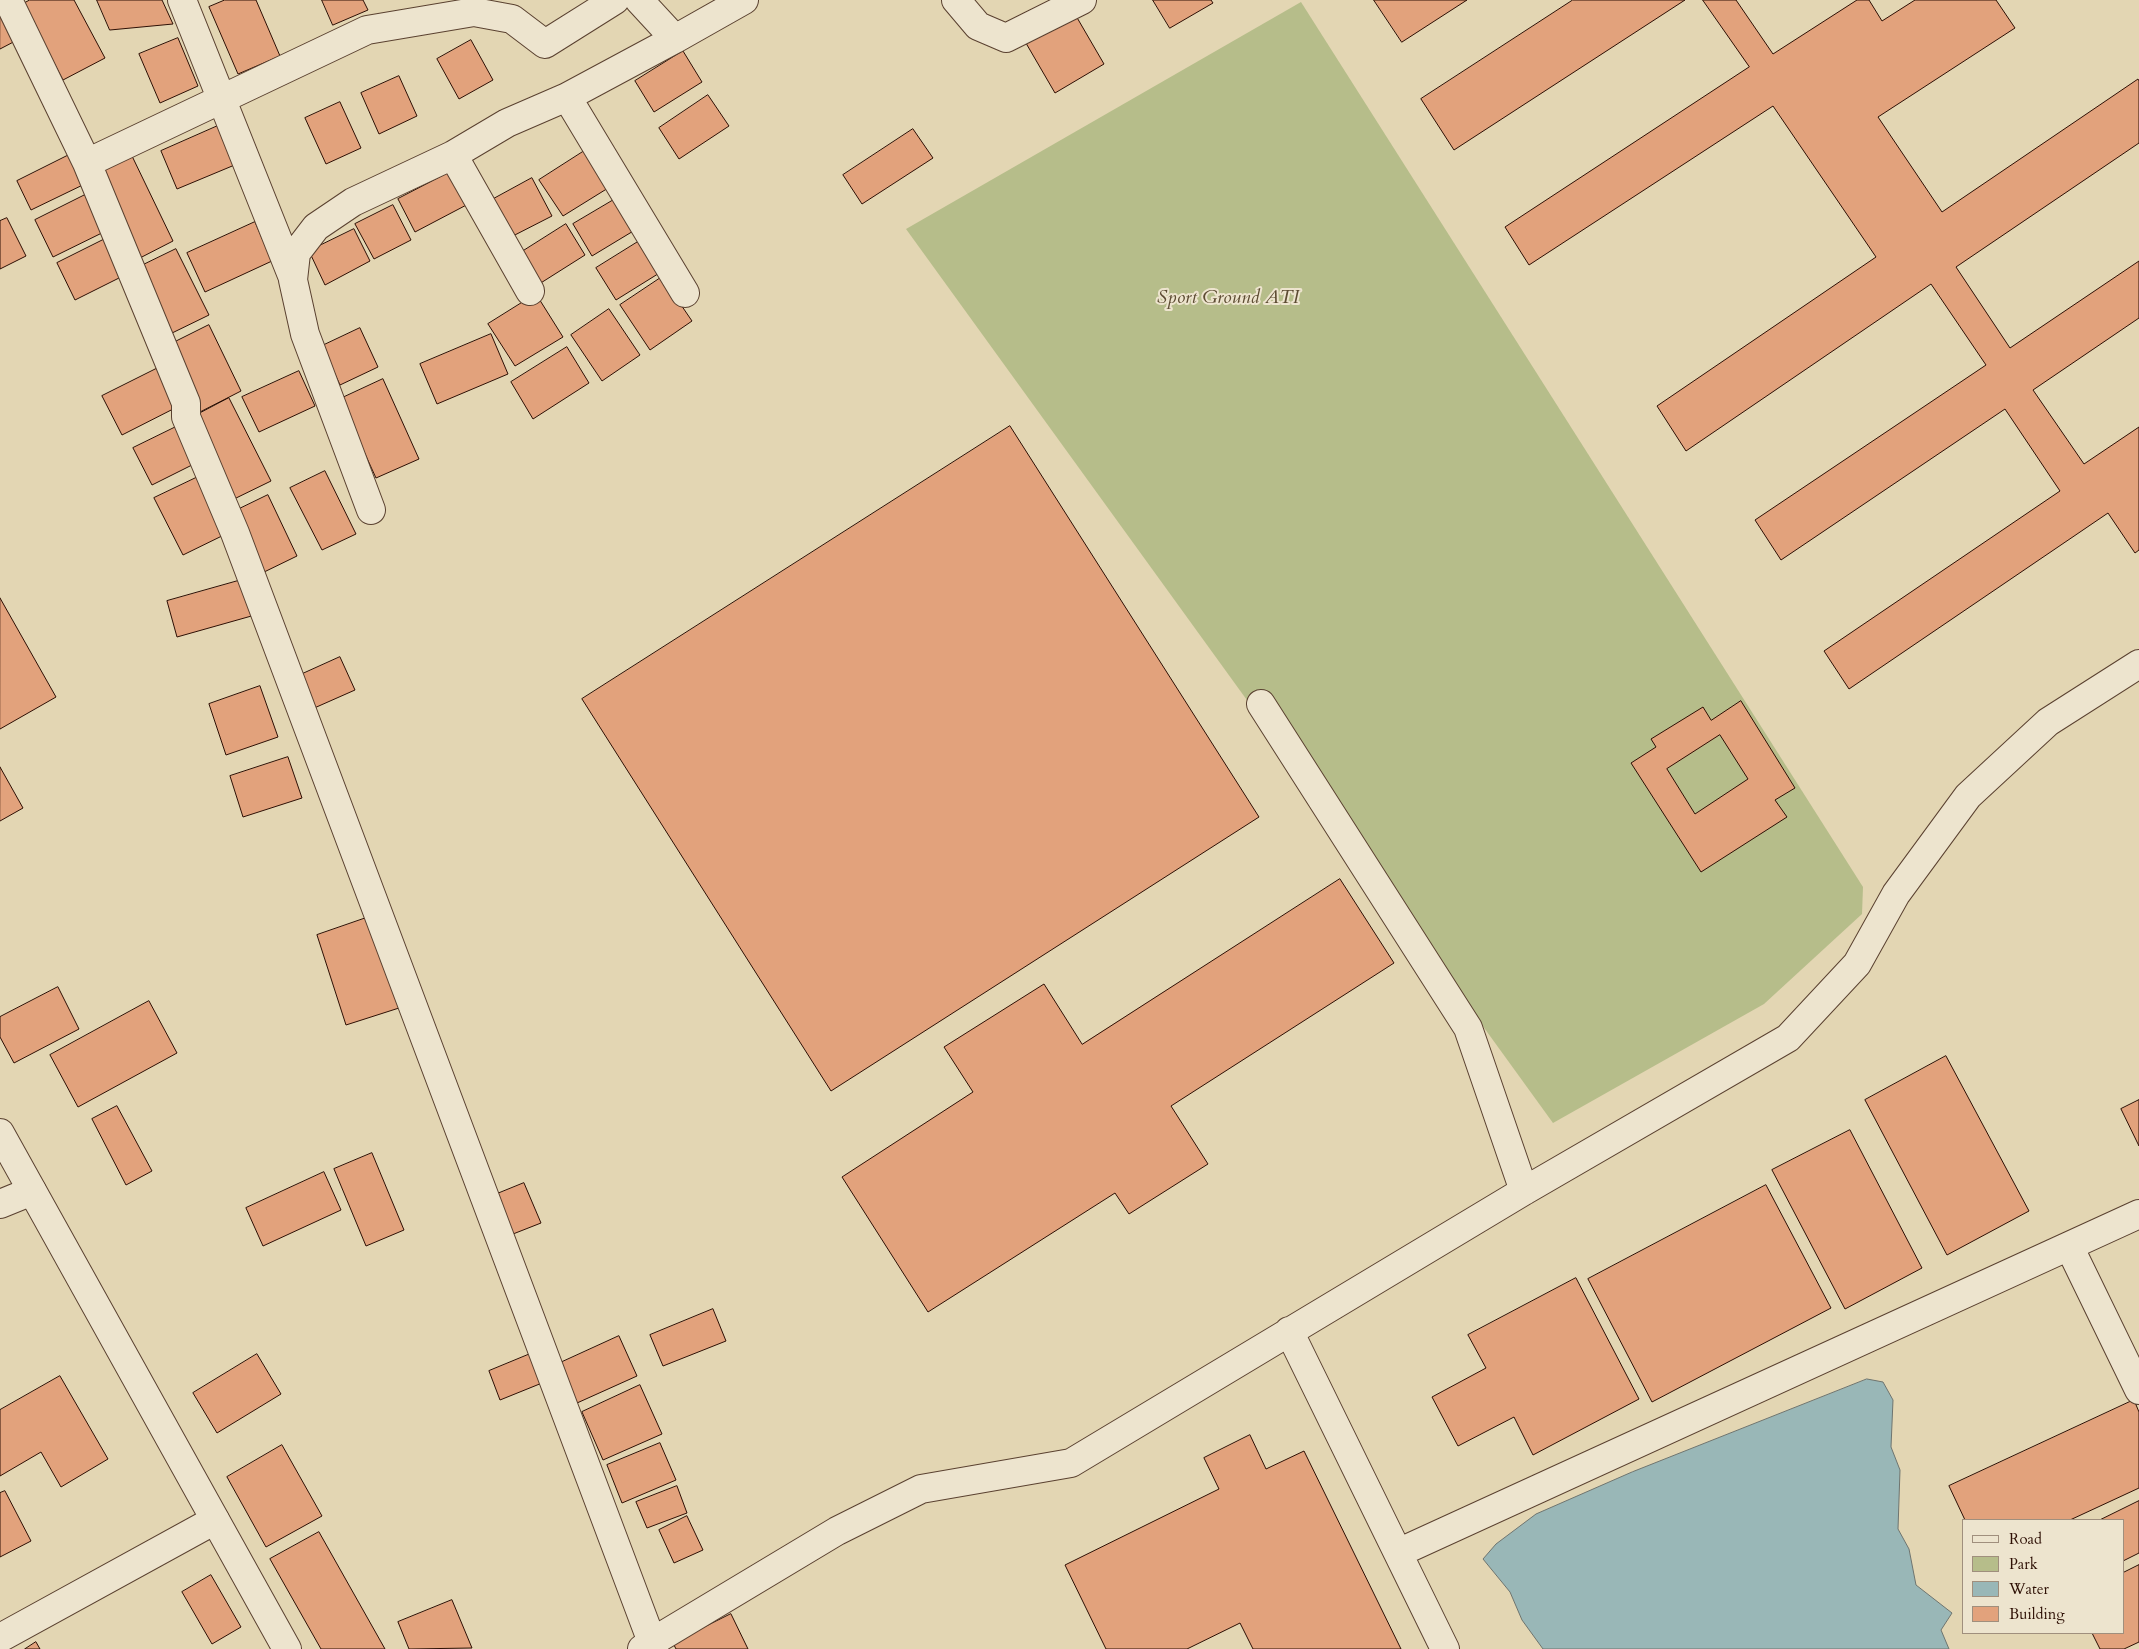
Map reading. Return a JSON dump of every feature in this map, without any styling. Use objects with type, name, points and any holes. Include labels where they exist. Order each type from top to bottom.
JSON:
[{"type":"street","points":[[8,0],[87,163],[186,403],[186,417],[236,533],[649,1647],[838,1531],[921,1489],[1071,1463],[1524,1191],[1788,1038],[1857,964],[1896,894],[1968,796],[2048,722],[2139,664]]},
{"type":"street","points":[[182,0],[293,280],[305,334],[371,510]]},
{"type":"street","points":[[87,163],[368,30],[474,12],[512,19],[545,44],[615,0]]},
{"type":"street","points":[[639,0],[675,39]]},
{"type":"street","points":[[293,280],[296,253],[316,227],[354,202],[453,154],[506,123],[567,97],[744,0]]},
{"type":"street","points":[[956,0],[978,26],[1006,38],[1082,0]]},
{"type":"street","points":[[567,97],[685,292]]},
{"type":"street","points":[[453,154],[530,291]]},
{"type":"street","points":[[1261,704],[1468,1028],[1524,1191]]},
{"type":"street","points":[[0,1133],[287,1649]]},
{"type":"street","points":[[0,1204],[32,1191]]},
{"type":"street","points":[[1398,1552],[2139,1214]]},
{"type":"street","points":[[2069,1246],[2139,1390]]},
{"type":"street","points":[[1289,1331],[1446,1649]]},
{"type":"street","points":[[0,1638],[215,1520]]},
{"type":"green space","name":"Sport Ground ATI","points":[[1301,2],[1863,887],[1862,914],[1764,1004],[1553,1123],[906,229]]},
{"type":"water","points":[[1867,1379],[1883,1382],[1893,1400],[1891,1447],[1900,1470],[1898,1529],[1909,1549],[1916,1585],[1952,1613],[1941,1630],[1949,1649],[1543,1649],[1522,1620],[1510,1592],[1483,1559],[1496,1544],[1536,1514],[1632,1472]]},
{"type":"building","points":[[0,0],[23,37],[0,49]]},
{"type":"building","points":[[30,0],[74,0],[105,58],[63,80],[23,4]]},
{"type":"building","points":[[97,0],[162,0],[173,24],[110,30]]},
{"type":"building","points":[[225,0],[256,0],[280,56],[238,74],[209,7]]},
{"type":"building","points":[[322,0],[363,0],[368,10],[333,25]]},
{"type":"building","points":[[1153,0],[1211,0],[1213,3],[1170,28]]},
{"type":"building","points":[[1374,0],[1467,0],[1402,42]]},
{"type":"building","points":[[1573,0],[1685,0],[1454,150],[1421,99]]},
{"type":"building","points":[[1703,0],[1736,0],[1773,54],[1857,0],[1869,0],[1882,21],[1915,0],[1996,0],[2015,28],[1878,117],[1942,212],[2138,79],[2139,81],[2139,143],[1956,267],[2010,348],[2139,261],[2139,318],[2033,390],[2084,464],[2139,427],[2139,550],[2135,553],[2108,513],[1849,689],[1824,651],[2060,491],[2005,409],[1781,560],[1755,520],[1986,365],[1931,284],[1686,451],[1657,406],[1876,257],[1773,106],[1529,265],[1505,227],[1749,67]]},
{"type":"building","points":[[1072,9],[1104,64],[1055,93],[1023,38]]},
{"type":"building","points":[[178,38],[198,86],[160,103],[139,54]]},
{"type":"building","points":[[471,40],[493,80],[459,99],[437,59]]},
{"type":"building","points":[[683,51],[702,82],[654,112],[635,81]]},
{"type":"building","points":[[399,76],[417,116],[379,134],[361,93]]},
{"type":"building","points":[[708,95],[729,126],[679,159],[659,128]]},
{"type":"building","points":[[340,102],[361,148],[326,164],[305,118]]},
{"type":"building","points":[[220,125],[237,164],[177,189],[161,151]]},
{"type":"building","points":[[913,129],[933,158],[862,204],[843,175]]},
{"type":"building","points":[[589,148],[613,185],[563,216],[539,180]]},
{"type":"building","points":[[77,151],[91,181],[31,210],[17,181]]},
{"type":"building","points":[[132,156],[173,241],[136,260],[94,175]]},
{"type":"building","points":[[456,169],[474,201],[415,232],[398,199]]},
{"type":"building","points":[[532,178],[552,216],[507,239],[488,202]]},
{"type":"building","points":[[93,191],[112,228],[53,257],[35,220]]},
{"type":"building","points":[[617,198],[635,230],[592,256],[573,224]]},
{"type":"building","points":[[393,205],[411,240],[374,259],[355,224]]},
{"type":"building","points":[[7,218],[26,256],[0,269],[0,221]]},
{"type":"building","points":[[255,222],[272,261],[205,292],[187,253]]},
{"type":"building","points":[[566,224],[585,255],[536,286],[517,255]]},
{"type":"building","points":[[354,229],[370,261],[325,285],[309,251]]},
{"type":"building","points":[[107,238],[125,275],[75,300],[57,263]]},
{"type":"building","points":[[641,240],[661,272],[616,300],[596,268]]},
{"type":"building","points":[[176,249],[209,315],[170,334],[137,268]]},
{"type":"building","points":[[662,277],[692,321],[650,350],[620,305]]},
{"type":"building","points":[[536,294],[563,337],[515,366],[488,324]]},
{"type":"building","points":[[609,309],[640,355],[602,381],[571,335]]},
{"type":"building","points":[[209,325],[241,391],[198,413],[165,347]]},
{"type":"building","points":[[360,328],[378,367],[340,385],[322,346]]},
{"type":"building","points":[[491,334],[508,374],[437,404],[420,364]]},
{"type":"building","points":[[567,347],[589,383],[533,419],[511,382]]},
{"type":"building","points":[[164,365],[183,404],[122,435],[102,396]]},
{"type":"building","points":[[299,371],[315,406],[259,432],[242,397]]},
{"type":"building","points":[[383,379],[419,459],[376,478],[340,399]]},
{"type":"building","points":[[229,398],[271,481],[232,500],[191,418]]},
{"type":"building","points":[[182,424],[200,461],[152,485],[133,448]]},
{"type":"building","points":[[1010,426],[1259,817],[831,1091],[582,699]]},
{"type":"building","points":[[325,471],[356,534],[322,550],[290,488]]},
{"type":"building","points":[[200,476],[228,533],[183,555],[154,498]]},
{"type":"building","points":[[268,495],[297,556],[260,574],[231,513]]},
{"type":"building","points":[[245,579],[255,615],[177,637],[167,601]]},
{"type":"building","points":[[0,598],[56,697],[0,729]]},
{"type":"building","points":[[340,657],[355,690],[312,709],[298,676]]},
{"type":"building","points":[[260,686],[278,737],[226,755],[209,704]]},
{"type":"building","points":[[1741,701],[1795,788],[1775,800],[1787,817],[1701,872],[1631,763],[1656,747],[1651,739],[1703,707],[1711,720]],"holes":[[[1720,735],[1748,779],[1695,814],[1667,769]]]},
{"type":"building","points":[[288,757],[302,798],[243,817],[230,776]]},
{"type":"building","points":[[0,767],[23,808],[0,821]]},
{"type":"building","points":[[1340,879],[1394,963],[1171,1106],[1208,1164],[1129,1214],[1115,1193],[928,1312],[842,1177],[973,1092],[944,1047],[1044,984],[1082,1044]]},
{"type":"building","points":[[369,917],[399,1008],[346,1025],[317,935]]},
{"type":"building","points":[[58,987],[79,1029],[14,1063],[0,1037],[0,1017]]},
{"type":"building","points":[[149,1001],[177,1053],[78,1107],[50,1055]]},
{"type":"building","points":[[1946,1056],[2029,1211],[1947,1255],[1865,1100]]},
{"type":"building","points":[[2139,1100],[2139,1146],[2121,1109]]},
{"type":"building","points":[[117,1106],[152,1171],[126,1185],[92,1119]]},
{"type":"building","points":[[1850,1130],[1922,1268],[1845,1309],[1772,1170]]},
{"type":"building","points":[[372,1153],[404,1230],[366,1246],[334,1169]]},
{"type":"building","points":[[324,1172],[341,1210],[263,1246],[246,1208]]},
{"type":"building","points":[[524,1183],[541,1223],[513,1234],[497,1194]]},
{"type":"building","points":[[1766,1185],[1831,1308],[1652,1402],[1588,1279]]},
{"type":"building","points":[[1576,1278],[1639,1399],[1533,1455],[1514,1417],[1458,1446],[1432,1397],[1486,1368],[1468,1335]]},
{"type":"building","points":[[713,1309],[726,1341],[663,1366],[650,1335]]},
{"type":"building","points":[[619,1336],[637,1376],[577,1403],[560,1363]]},
{"type":"building","points":[[535,1352],[547,1381],[500,1400],[489,1371]]},
{"type":"building","points":[[257,1354],[281,1394],[217,1433],[193,1393]]},
{"type":"building","points":[[60,1376],[108,1459],[61,1487],[41,1452],[0,1476],[0,1410]]},
{"type":"building","points":[[640,1385],[662,1434],[603,1460],[582,1412]]},
{"type":"building","points":[[2134,1400],[2139,1412],[2139,1488],[2072,1519],[1965,1519],[1949,1486]]},
{"type":"building","points":[[1250,1435],[1266,1469],[1304,1451],[1401,1649],[1253,1649],[1240,1623],[1187,1649],[1106,1649],[1065,1565],[1219,1489],[1204,1458]]},
{"type":"building","points":[[660,1443],[676,1480],[622,1503],[607,1465]]},
{"type":"building","points":[[282,1445],[322,1516],[266,1547],[227,1477]]},
{"type":"building","points":[[677,1486],[687,1513],[647,1528],[636,1502]]},
{"type":"building","points":[[5,1491],[31,1541],[0,1557],[0,1493]]},
{"type":"building","points":[[2139,1501],[2139,1553],[2124,1560],[2124,1519],[2102,1519]]},
{"type":"building","points":[[687,1516],[703,1550],[674,1563],[659,1530]]},
{"type":"building","points":[[319,1532],[385,1649],[321,1649],[270,1559]]},
{"type":"building","points":[[2139,1565],[2139,1642],[2124,1649],[2100,1649],[2092,1634],[2124,1634],[2124,1572]]},
{"type":"building","points":[[211,1575],[241,1627],[212,1644],[182,1592]]},
{"type":"building","points":[[452,1600],[472,1648],[409,1649],[398,1622]]},
{"type":"building","points":[[731,1614],[748,1649],[676,1649],[673,1643]]},
{"type":"building","points":[[36,1642],[40,1649],[25,1649]]}]
